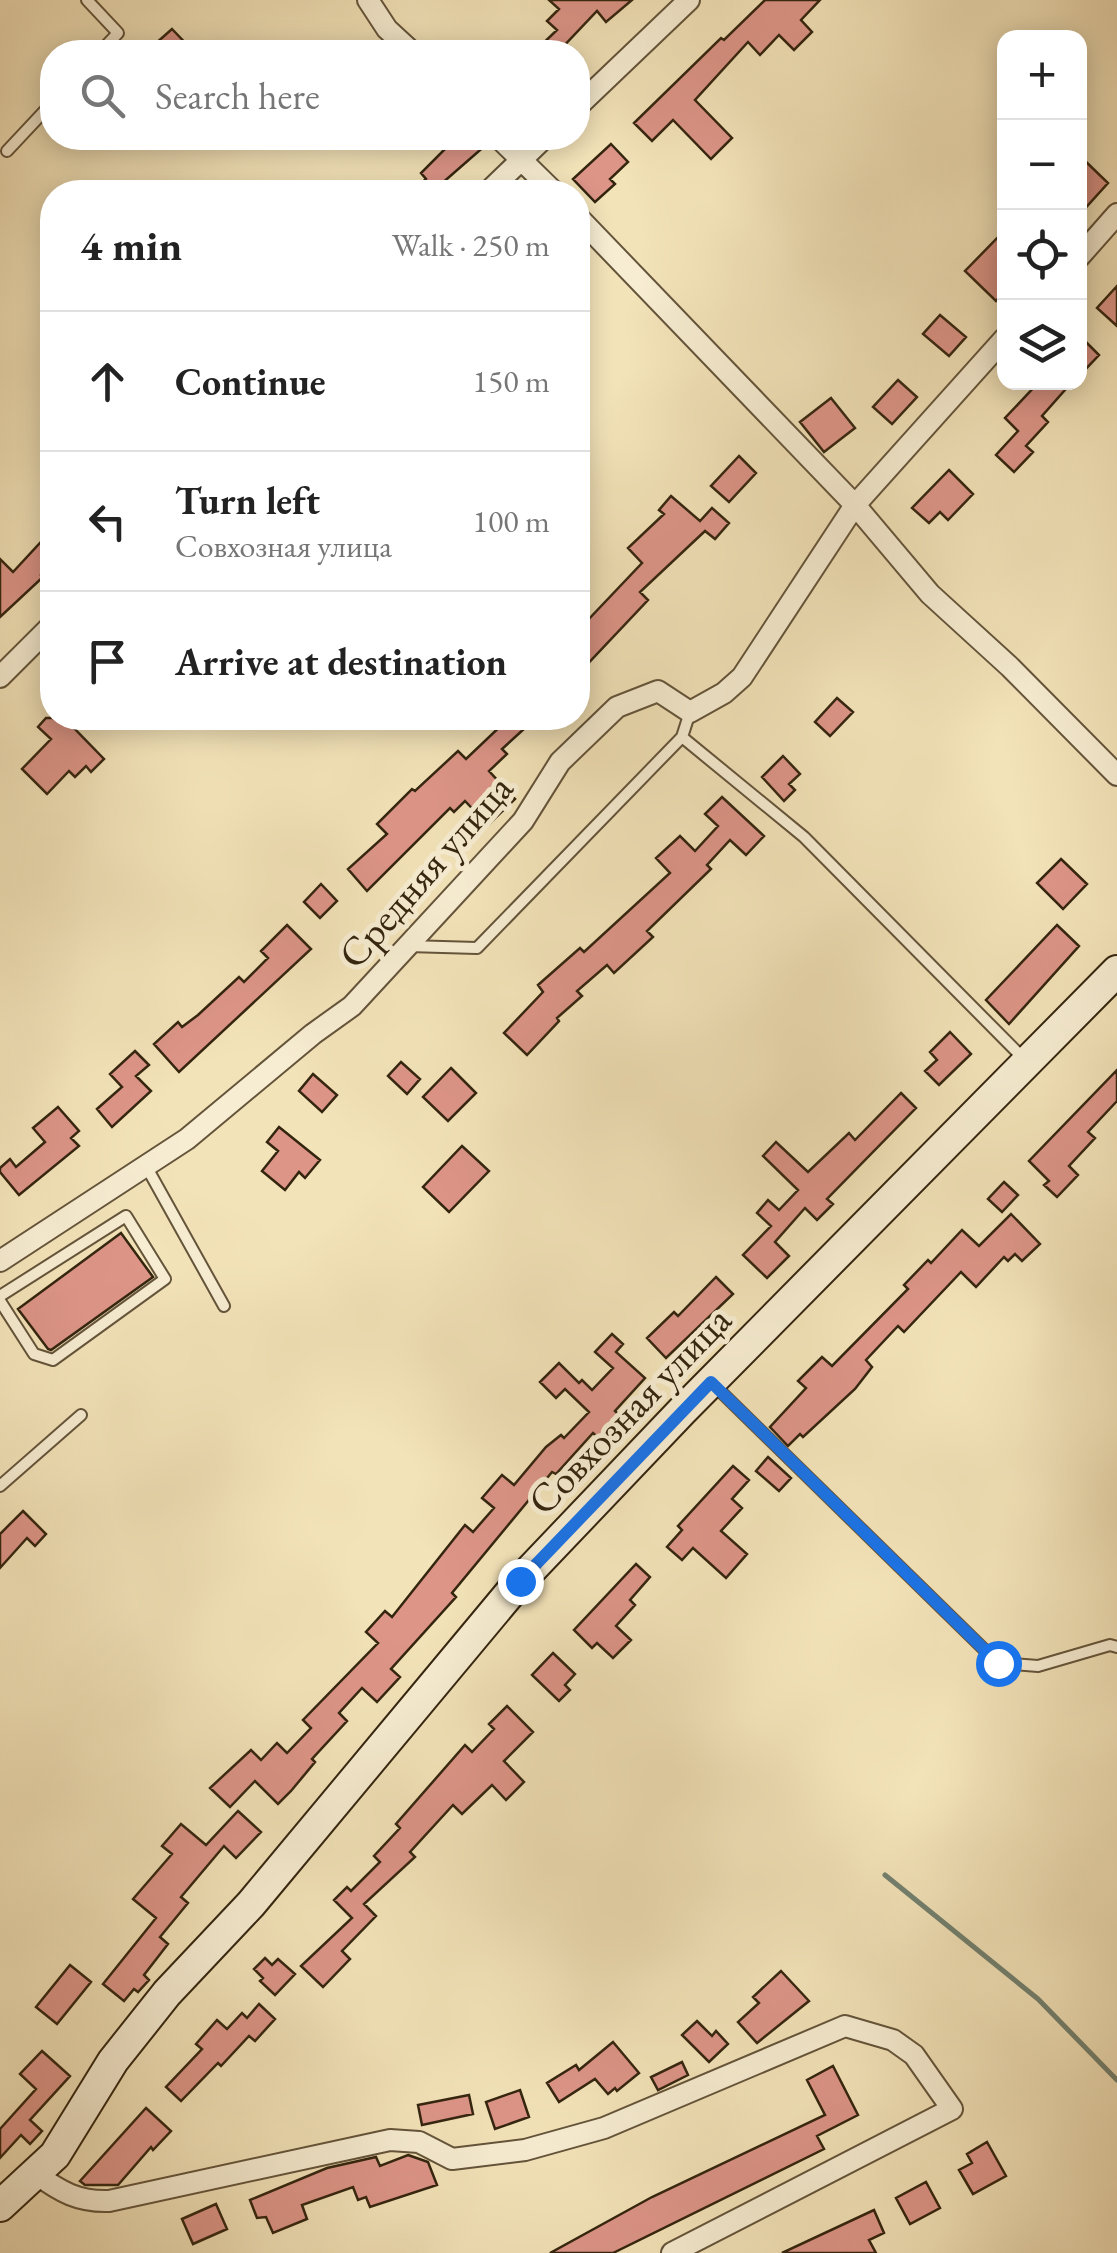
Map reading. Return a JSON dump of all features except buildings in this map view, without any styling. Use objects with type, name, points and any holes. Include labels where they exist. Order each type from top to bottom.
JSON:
[{"type":"street","points":[[368,0],[400,40]]},
{"type":"street","points":[[590,95],[689,0]]},
{"type":"street","points":[[512,150],[542,180]]},
{"type":"street","points":[[500,180],[531,150]]},
{"type":"street","points":[[1087,248],[1117,214]]},
{"type":"street","points":[[590,229],[855,505],[930,594],[1010,667],[1117,775]]},
{"type":"street","points":[[690,712],[724,693],[742,677],[855,505],[997,347]]},
{"type":"street","points":[[0,677],[40,637]]},
{"type":"street","name":"Средняя улица","points":[[0,1261],[186,1139],[352,1006],[523,821],[560,762],[617,708],[658,692],[690,712]]},
{"type":"street","name":"Совхозная улица","points":[[0,2206],[55,2155],[113,2061],[167,1992],[251,1904],[520,1581],[1117,971]]},
{"type":"street","points":[[36,2174],[74,2198],[85,2202],[108,2201],[390,2140],[419,2142],[452,2159],[525,2150],[604,2128],[845,2026],[892,2040],[914,2055],[952,2109],[672,2253]]},
{"type":"lane","points":[[86,0],[118,33],[111,40]]},
{"type":"lane","points":[[7,151],[40,116]]},
{"type":"lane","points":[[408,946],[476,948],[682,737],[690,712]]},
{"type":"lane","points":[[682,737],[804,838],[1028,1062]]},
{"type":"lane","points":[[146,1165],[224,1306]]},
{"type":"lane","points":[[126,1216],[165,1278],[53,1360],[34,1354],[0,1299],[126,1216]]},
{"type":"lane","points":[[711,1382],[998,1663],[1038,1666],[1110,1645],[1117,1647]]},
{"type":"lane","points":[[0,1486],[81,1415]]},
{"type":"waterway","points":[[885,1875],[1038,1999],[1117,2080]]},
{"type":"route","points":[[520,1581],[711,1382],[998,1663]]}]
